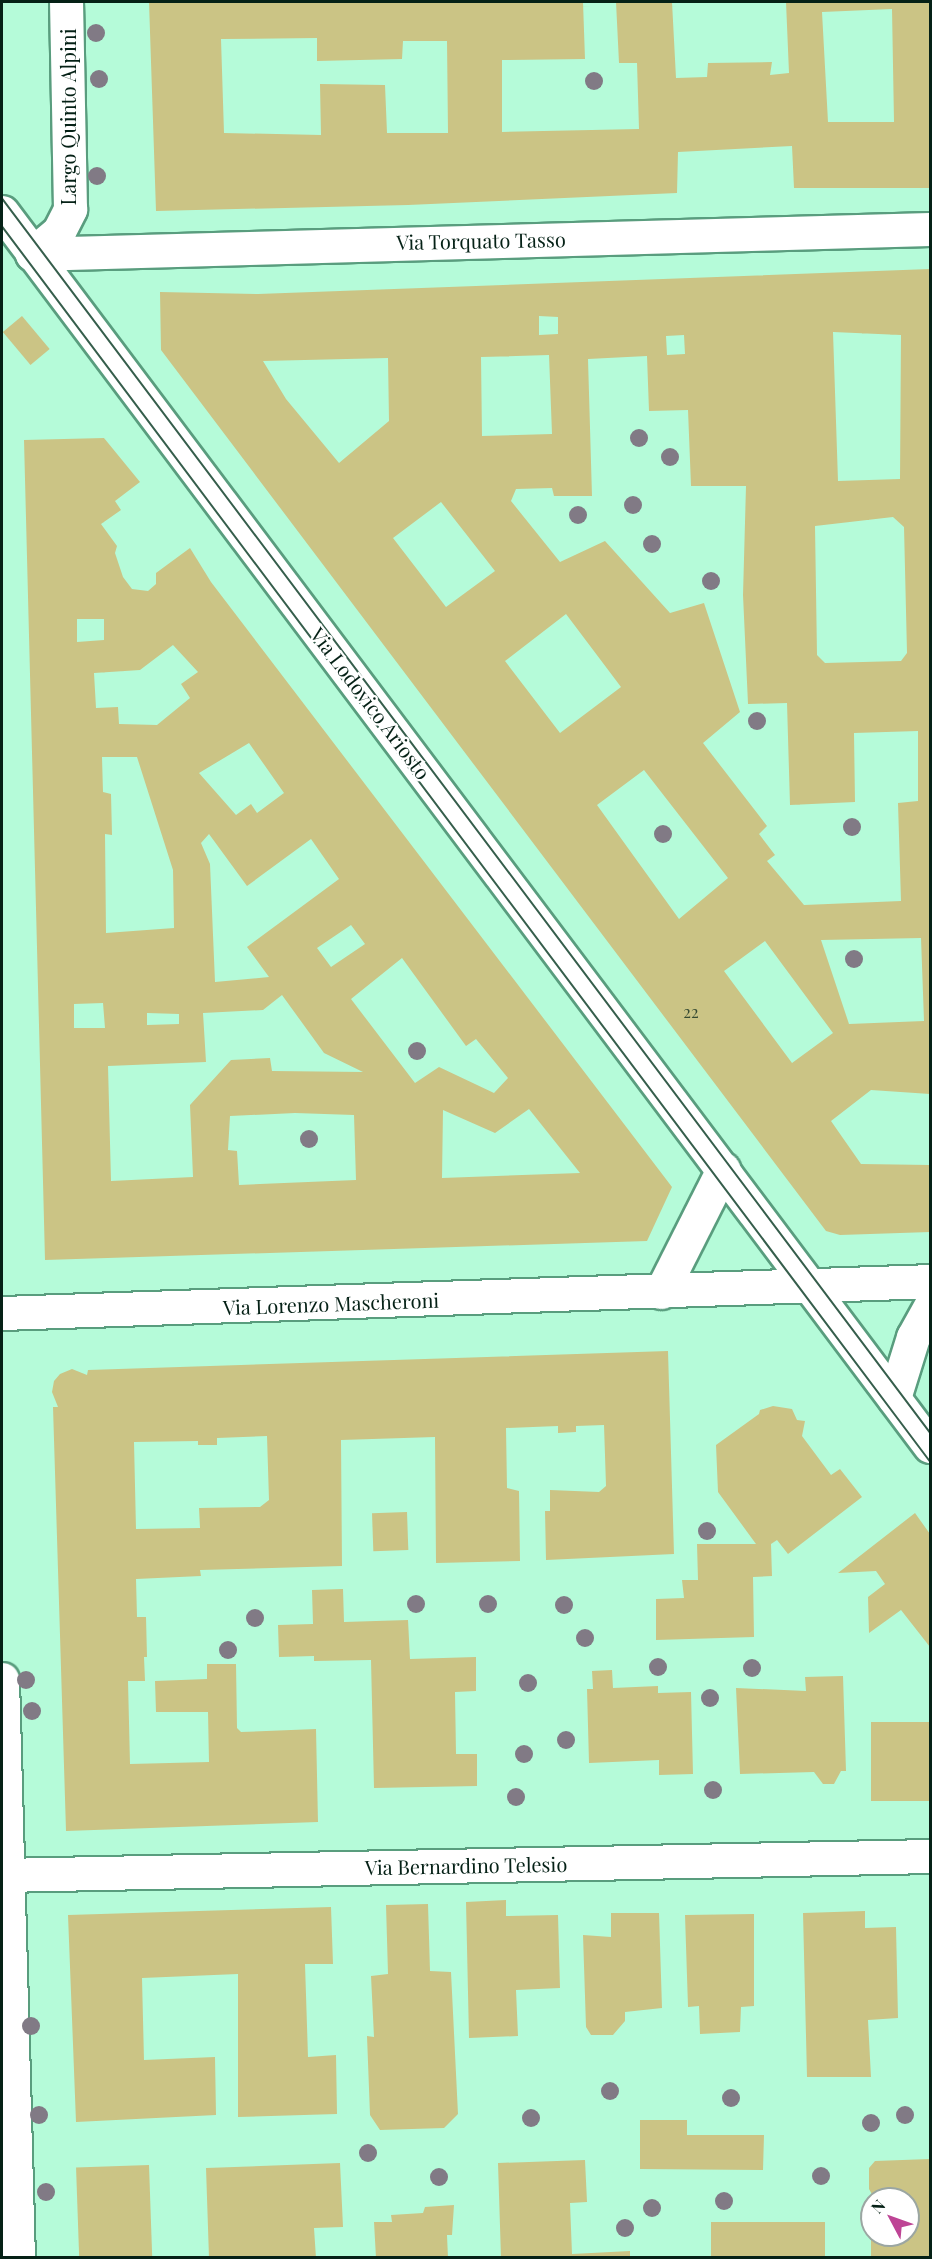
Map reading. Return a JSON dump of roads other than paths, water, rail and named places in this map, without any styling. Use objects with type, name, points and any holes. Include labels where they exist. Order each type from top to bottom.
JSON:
[{"type":"street","name":"Largo Quinto Alpini","points":[[13,237],[59,231],[70,209],[66,2]]},
{"type":"street","name":"Via Torquato Tasso","points":[[13,237],[930,228]]},
{"type":"street","name":"Via Lodovico Ariosto","points":[[13,237],[723,1169],[894,1398]]},
{"type":"street","points":[[660,1292],[723,1169]]},
{"type":"street","name":"Via Lorenzo Mascheroni","points":[[2,1313],[660,1292],[746,1286],[809,1287],[930,1281]]},
{"type":"street","points":[[930,1306],[913,1337],[894,1398],[930,1446]]},
{"type":"street","points":[[2,1679],[4,1875],[18,2258]]},
{"type":"street","name":"Via Bernardino Telesio","points":[[4,1875],[930,1856]]},
{"type":"tram line","points":[[2,198],[930,1432]]},
{"type":"tram line","points":[[2,226],[930,1461]]}]
